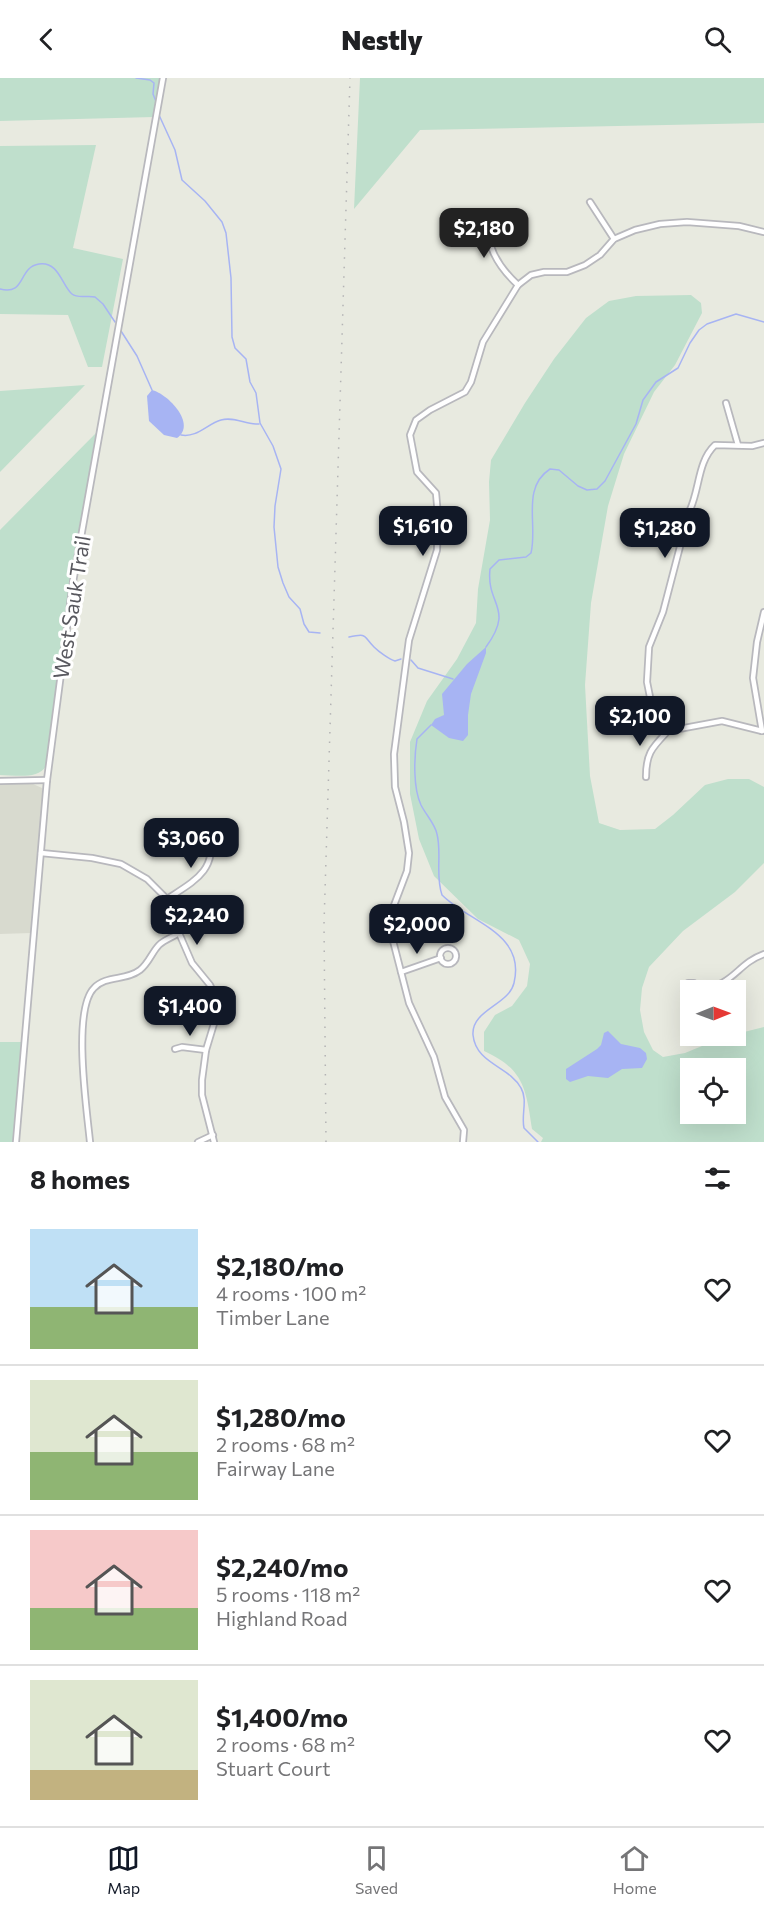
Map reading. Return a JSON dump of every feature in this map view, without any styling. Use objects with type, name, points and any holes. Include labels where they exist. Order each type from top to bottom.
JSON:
[{"type":"street","name":"West Sauk Trail","points":[[16,1142],[47,780],[73,582],[163,78]]},
{"type":"street","points":[[590,202],[614,239]]},
{"type":"street","points":[[483,215],[489,245],[504,273],[518,285]]},
{"type":"street","points":[[463,1142],[464,1130],[445,1097],[434,1057],[409,1003],[391,933],[393,908],[407,871],[409,853],[395,787],[394,754],[409,640],[437,550],[436,493],[417,472],[410,435],[416,420],[465,392],[471,382],[483,342],[518,285],[531,275],[544,272],[567,272],[600,255],[614,239],[634,230],[660,224],[687,222],[740,226],[764,232]]},
{"type":"street","points":[[726,403],[738,446]]},
{"type":"street","points":[[668,731],[651,702],[647,682],[649,647],[663,612],[689,512],[696,497],[703,463],[708,452],[715,445],[752,446],[764,443]]},
{"type":"street","points":[[646,777],[646,763],[651,748],[668,731],[722,721],[763,731],[753,678],[757,642],[764,612]]},
{"type":"street","points":[[0,781],[47,780]]},
{"type":"street","points":[[167,899],[197,879],[209,866],[213,846],[210,834]]},
{"type":"street","points":[[41,853],[92,858],[121,864],[147,879],[167,899],[176,914],[179,933],[192,963],[210,985],[216,998],[216,1017],[206,1050],[202,1095],[214,1142]]},
{"type":"street","points":[[90,1142],[82,1077],[85,1003],[92,989],[102,981],[126,977],[139,971],[151,959],[158,945],[179,933]]},
{"type":"street","points":[[728,980],[764,954]]},
{"type":"street","points":[[401,972],[441,958]]},
{"type":"street","points":[[175,1049],[182,1047],[206,1050]]},
{"type":"street","points":[[198,1142],[213,1135]]},
{"type":"shaded area","points":[[0,784],[33,784],[42,788],[43,792],[31,933],[0,934]]},
{"type":"green space","points":[[0,78],[163,78],[154,117],[0,121]]},
{"type":"green space","points":[[360,78],[764,78],[764,123],[420,130],[354,209]]},
{"type":"green space","points":[[96,145],[73,248],[123,259],[102,367],[88,367],[68,315],[0,314],[0,146]]},
{"type":"green space","points":[[691,295],[701,303],[702,313],[675,365],[654,392],[624,454],[608,506],[591,603],[585,685],[590,776],[599,823],[620,830],[655,829],[705,785],[728,779],[749,779],[764,787],[764,863],[735,892],[683,931],[649,967],[642,988],[640,1010],[644,1032],[653,1050],[663,1057],[685,1053],[702,1046],[746,1046],[746,1032],[764,1027],[764,1142],[541,1142],[543,1138],[532,1129],[528,1102],[521,1082],[508,1065],[484,1051],[484,1032],[495,1015],[512,1006],[527,986],[530,964],[519,940],[478,919],[434,876],[419,839],[410,794],[410,742],[427,701],[457,659],[476,623],[478,589],[490,520],[491,460],[554,359],[586,318],[609,301],[636,296]]},
{"type":"green space","points":[[85,385],[0,472],[0,391]]},
{"type":"green space","points":[[96,433],[73,565],[46,766],[32,775],[0,775],[0,530]]},
{"type":"green space","points":[[0,1042],[21,1042],[13,1142],[0,1142]]},
{"type":"water","points":[[152,390],[165,397],[178,410],[184,425],[177,438],[164,435],[149,421],[147,396]]},
{"type":"water","points":[[486,647],[486,653],[471,694],[468,735],[463,741],[449,738],[431,725],[435,719],[444,715],[442,694],[467,664]]},
{"type":"water","points":[[608,1031],[621,1044],[640,1048],[646,1053],[647,1059],[642,1068],[622,1069],[608,1078],[588,1076],[570,1082],[566,1079],[566,1069],[597,1049],[601,1045],[604,1033]]},
{"type":"waterway","points":[[136,78],[150,80],[154,83],[153,94],[157,104]]},
{"type":"waterway","points":[[159,115],[175,150],[182,180],[205,201],[222,222],[226,233],[231,278],[232,337],[235,348],[246,359],[250,382],[256,393],[260,423],[273,446],[281,469],[274,527],[278,567],[289,597],[300,609],[309,632],[320,633]]},
{"type":"waterway","points":[[0,289],[14,288],[32,266],[46,264],[56,270],[72,294],[95,297],[103,304],[115,322]]},
{"type":"waterway","points":[[486,647],[494,634],[499,614],[492,591],[490,569],[499,560],[526,557],[531,553],[533,497],[541,477],[550,469],[559,470],[578,486],[587,490],[597,489],[605,481],[636,424],[643,400],[656,382],[678,368],[699,330],[707,324],[736,314],[764,322]]},
{"type":"waterway","points":[[121,331],[137,356],[152,390]]},
{"type":"waterway","points":[[181,435],[197,433],[226,419],[259,424]]},
{"type":"waterway","points":[[349,637],[364,636],[387,657],[395,661],[401,659]]},
{"type":"waterway","points":[[411,660],[418,668],[453,679]]},
{"type":"waterway","points":[[431,725],[417,739],[415,782],[418,798],[437,834],[442,895],[504,941],[512,952],[516,966],[511,991],[484,1013],[474,1026],[475,1045],[486,1059],[509,1075],[521,1088],[524,1097],[524,1128],[538,1142]]},
{"type":"railway","points":[[326,1142],[324,924],[350,78]]}]
